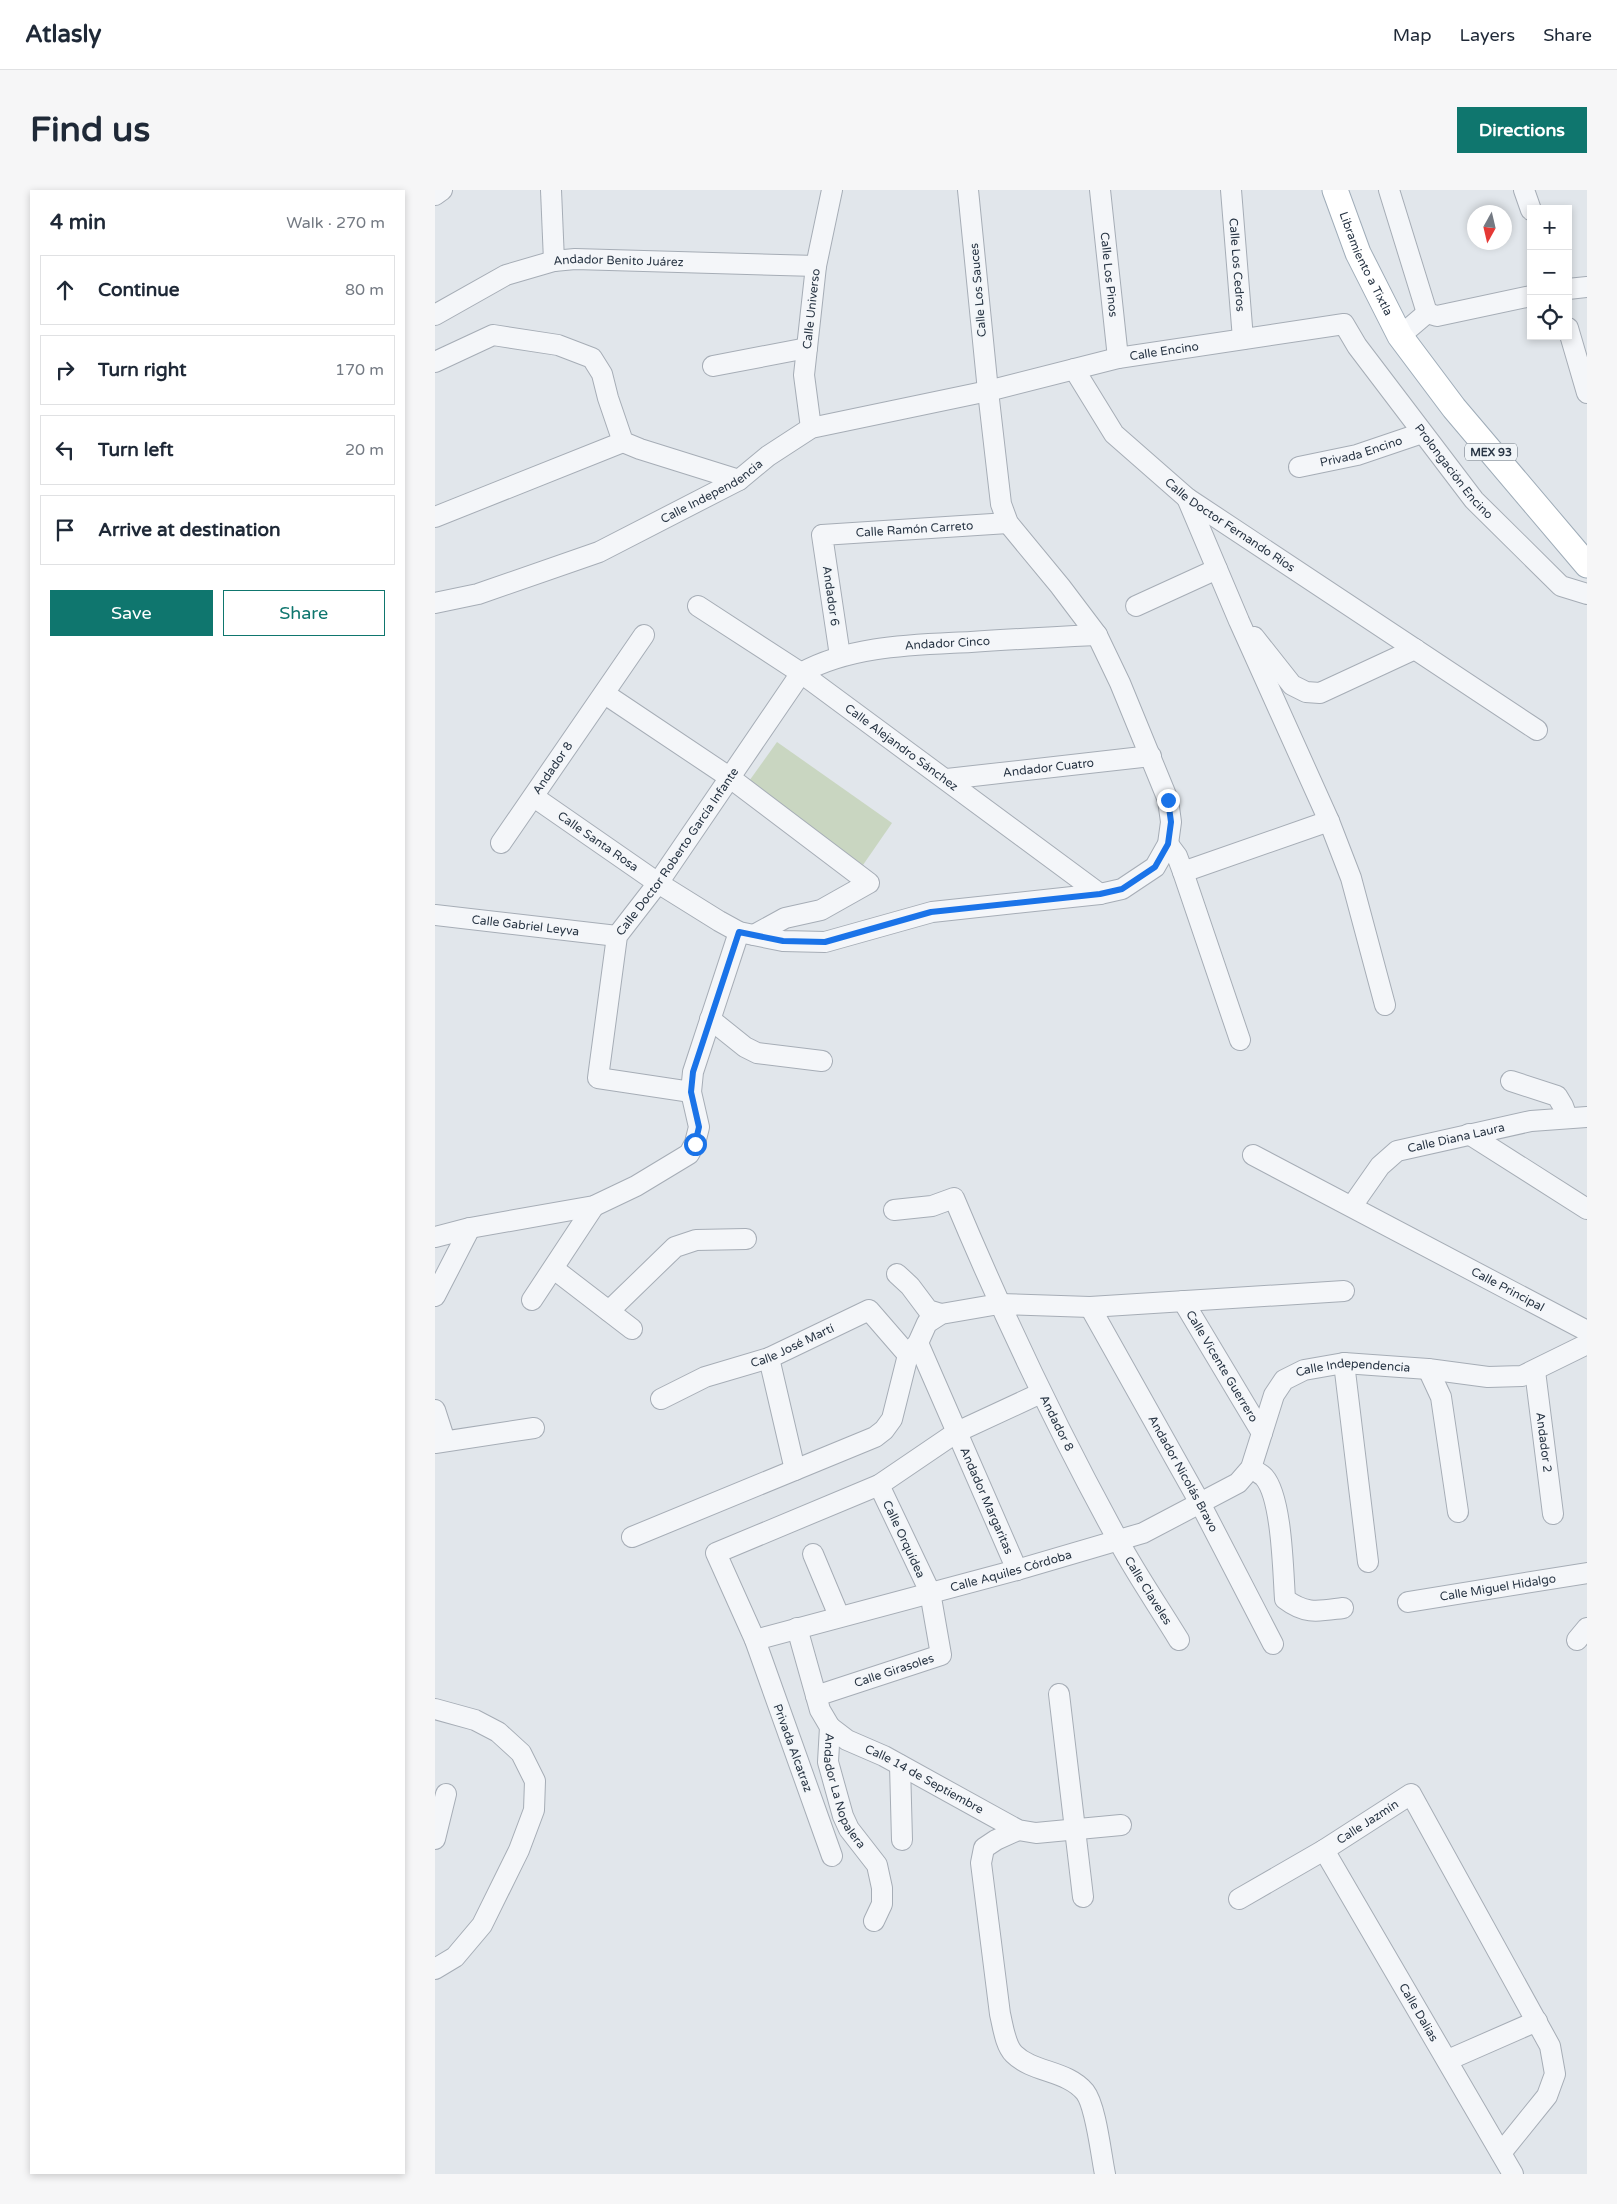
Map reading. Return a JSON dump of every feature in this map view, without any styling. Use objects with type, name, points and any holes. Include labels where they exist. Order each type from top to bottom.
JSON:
[{"type":"main road","name":"Libramiento a Tixtla","points":[[1335,190],[1358,253],[1400,336]]},
{"type":"main road","name":"MEX 93","points":[[1400,336],[1454,408],[1587,564]]},
{"type":"street","points":[[435,195],[442,190]]},
{"type":"street","points":[[551,190],[553,261]]},
{"type":"street","name":"Calle Universo","points":[[811,428],[804,375],[816,266],[832,190]]},
{"type":"street","name":"Calle Los Sauces","points":[[968,190],[987,390],[1001,504],[1007,523]]},
{"type":"street","name":"Calle Los Pinos","points":[[1100,190],[1118,358]]},
{"type":"street","name":"Calle Los Cedros","points":[[1231,190],[1243,339]]},
{"type":"street","points":[[1389,190],[1427,313]]},
{"type":"street","points":[[1524,190],[1529,205]]},
{"type":"street","name":"Andador Benito Juárez","points":[[435,315],[506,275],[553,261],[575,259],[816,266]]},
{"type":"street","points":[[1572,289],[1587,287]]},
{"type":"street","points":[[1427,313],[1437,316],[1527,297]]},
{"type":"street","points":[[1400,336],[1427,313]]},
{"type":"street","name":"Calle Encino","points":[[987,390],[1118,358],[1344,324]]},
{"type":"street","name":"Prolongación Encino","points":[[1344,324],[1357,346],[1474,500],[1561,586],[1587,594]]},
{"type":"street","points":[[435,362],[493,335],[558,345],[592,358],[602,374],[607,398],[623,442]]},
{"type":"street","points":[[1572,340],[1587,393]]},
{"type":"street","points":[[713,366],[807,348]]},
{"type":"street","name":"Calle Doctor Fernando Ríos","points":[[1074,369],[1114,434],[1187,498],[1537,730]]},
{"type":"street","name":"Calle Independencia","points":[[435,603],[478,594],[599,552],[739,480],[768,456],[811,428],[987,390]]},
{"type":"street","name":"Privada Encino","points":[[1299,467],[1357,455],[1423,433]]},
{"type":"street","points":[[435,517],[623,442],[739,480]]},
{"type":"street","points":[[1187,498],[1239,621],[1329,821],[1351,878],[1385,1006]]},
{"type":"street","points":[[1007,523],[1060,586],[1097,635],[1120,683],[1168,800],[1171,822],[1168,844],[1177,856],[1183,872],[1240,1040]]},
{"type":"street","name":"Calle Ramón Carreto","points":[[822,535],[1007,523]]},
{"type":"street","name":"Andador 6","points":[[822,535],[840,656]]},
{"type":"street","points":[[1136,606],[1217,569]]},
{"type":"street","name":"Calle Alejandro Sánchez","points":[[698,606],[801,674],[947,779],[1100,894]]},
{"type":"street","points":[[1239,621],[1268,653],[1293,686],[1306,692],[1320,693],[1415,649]]},
{"type":"street","name":"Andador 8","points":[[501,843],[644,635]]},
{"type":"street","name":"Andador Cinco","points":[[801,674],[821,662],[854,652],[928,644],[1097,635]]},
{"type":"street","name":"Calle Doctor Roberto García Infante","points":[[691,1092],[597,1078],[617,936],[658,883],[801,674]]},
{"type":"street","points":[[435,1237],[470,1228],[594,1206],[637,1186],[689,1154],[695,1144],[699,1127],[691,1092],[693,1072],[710,1019],[746,934],[785,918],[821,910],[869,883],[729,777],[605,694]]},
{"type":"street","name":"Andador Cuatro","points":[[947,779],[1151,756]]},
{"type":"street","name":"Calle Santa Rosa","points":[[534,797],[658,883],[746,934],[783,941],[825,942],[931,912],[1100,894],[1122,889],[1155,867],[1168,844]]},
{"type":"street","points":[[1183,872],[1329,821]]},
{"type":"street","name":"Calle Gabriel Leyva","points":[[435,915],[617,936]]},
{"type":"street","points":[[710,1019],[745,1048],[757,1053],[822,1061]]},
{"type":"street","points":[[1511,1081],[1557,1096],[1563,1106],[1577,1117]]},
{"type":"street","name":"Calle Diana Laura","points":[[1352,1206],[1380,1166],[1397,1151],[1531,1121],[1577,1117]]},
{"type":"street","points":[[1469,1134],[1587,1209]]},
{"type":"street","points":[[1253,1155],[1352,1206]]},
{"type":"street","points":[[894,1210],[932,1206],[953,1198],[999,1304]]},
{"type":"street","points":[[532,1300],[594,1206]]},
{"type":"street","name":"Calle Principal","points":[[1352,1206],[1587,1331]]},
{"type":"street","points":[[435,1296],[470,1228]]},
{"type":"street","points":[[609,1311],[675,1247],[696,1240],[745,1239]]},
{"type":"street","points":[[554,1269],[632,1329]]},
{"type":"street","points":[[897,1274],[910,1286],[928,1310],[941,1314]]},
{"type":"street","points":[[632,1537],[875,1437],[893,1419],[913,1349],[927,1323],[941,1314],[999,1304],[1090,1307],[1344,1291]]},
{"type":"street","name":"Calle Vicente Guerrero","points":[[1183,1301],[1262,1433]]},
{"type":"street","name":"Andador 8","points":[[999,1304],[1041,1393],[1118,1541]]},
{"type":"street","name":"Andador Nicolás Bravo","points":[[1090,1307],[1200,1502],[1273,1644]]},
{"type":"street","name":"Calle José Martí","points":[[661,1399],[705,1377],[769,1358],[869,1310],[913,1349]]},
{"type":"street","name":"Calle Independencia","points":[[1251,1468],[1274,1395],[1284,1380],[1304,1370],[1345,1363],[1428,1369],[1488,1378],[1522,1376],[1587,1344]]},
{"type":"street","name":"Andador Margaritas","points":[[913,1349],[957,1432],[1017,1570]]},
{"type":"street","points":[[769,1358],[795,1470]]},
{"type":"street","points":[[1345,1363],[1368,1562]]},
{"type":"street","points":[[1428,1369],[1441,1397],[1458,1512]]},
{"type":"street","name":"Andador 2","points":[[1535,1370],[1553,1514]]},
{"type":"street","points":[[879,1485],[957,1432],[1041,1393]]},
{"type":"street","points":[[435,1410],[440,1442],[534,1428]]},
{"type":"street","points":[[1251,1468],[1264,1477],[1272,1490],[1276,1507],[1285,1599],[1297,1608],[1313,1612],[1343,1608]]},
{"type":"street","name":"Calle Aquiles Córdoba","points":[[755,1640],[839,1616],[1017,1570],[1143,1533],[1238,1483],[1251,1468]]},
{"type":"street","name":"Privada Alcatraz","points":[[832,1856],[755,1640],[716,1554],[879,1485]]},
{"type":"street","name":"Calle Orquídea","points":[[879,1485],[930,1592]]},
{"type":"street","name":"Calle Claveles","points":[[1118,1541],[1179,1640]]},
{"type":"street","points":[[813,1554],[839,1616]]},
{"type":"street","name":"Calle Miguel Hidalgo","points":[[1408,1602],[1587,1573]]},
{"type":"street","name":"Calle Girasoles","points":[[816,1696],[941,1655],[930,1592]]},
{"type":"street","name":"Andador La Nopalera","points":[[797,1628],[820,1710],[830,1727],[828,1762],[843,1816],[849,1829],[877,1865],[882,1888],[882,1904],[874,1921]]},
{"type":"street","points":[[1059,1694],[1083,1897]]},
{"type":"street","points":[[435,1709],[449,1715],[475,1720],[498,1732],[521,1753],[535,1781],[533,1810],[519,1850],[482,1925],[455,1957],[435,1969]]},
{"type":"street","name":"Calle 14 de Septiembre","points":[[830,1727],[847,1740],[900,1765],[1018,1830]]},
{"type":"street","points":[[900,1765],[902,1840]]},
{"type":"street","points":[[435,1839],[446,1794]]},
{"type":"street","name":"Calle Jazmín","points":[[1239,1899],[1323,1850],[1411,1794],[1537,2021]]},
{"type":"street","points":[[1105,2174],[1093,2111],[1086,2093],[1075,2082],[1030,2064],[1013,2053],[1006,2038],[1000,2014],[981,1863],[984,1848],[1018,1830],[1036,1833],[1121,1824]]},
{"type":"street","name":"Calle Dalias","points":[[1323,1850],[1448,2060],[1513,2174]]},
{"type":"street","points":[[1448,2060],[1537,2021],[1550,2046],[1555,2074],[1547,2096],[1501,2153]]},
{"type":"green space","points":[[777,742],[892,823],[863,865],[747,784]]},
{"type":"route","points":[[695,1144],[699,1127],[691,1092],[693,1072],[739,932],[783,941],[825,942],[931,912],[1100,894],[1122,889],[1155,867],[1168,844],[1171,822],[1168,800]]}]
